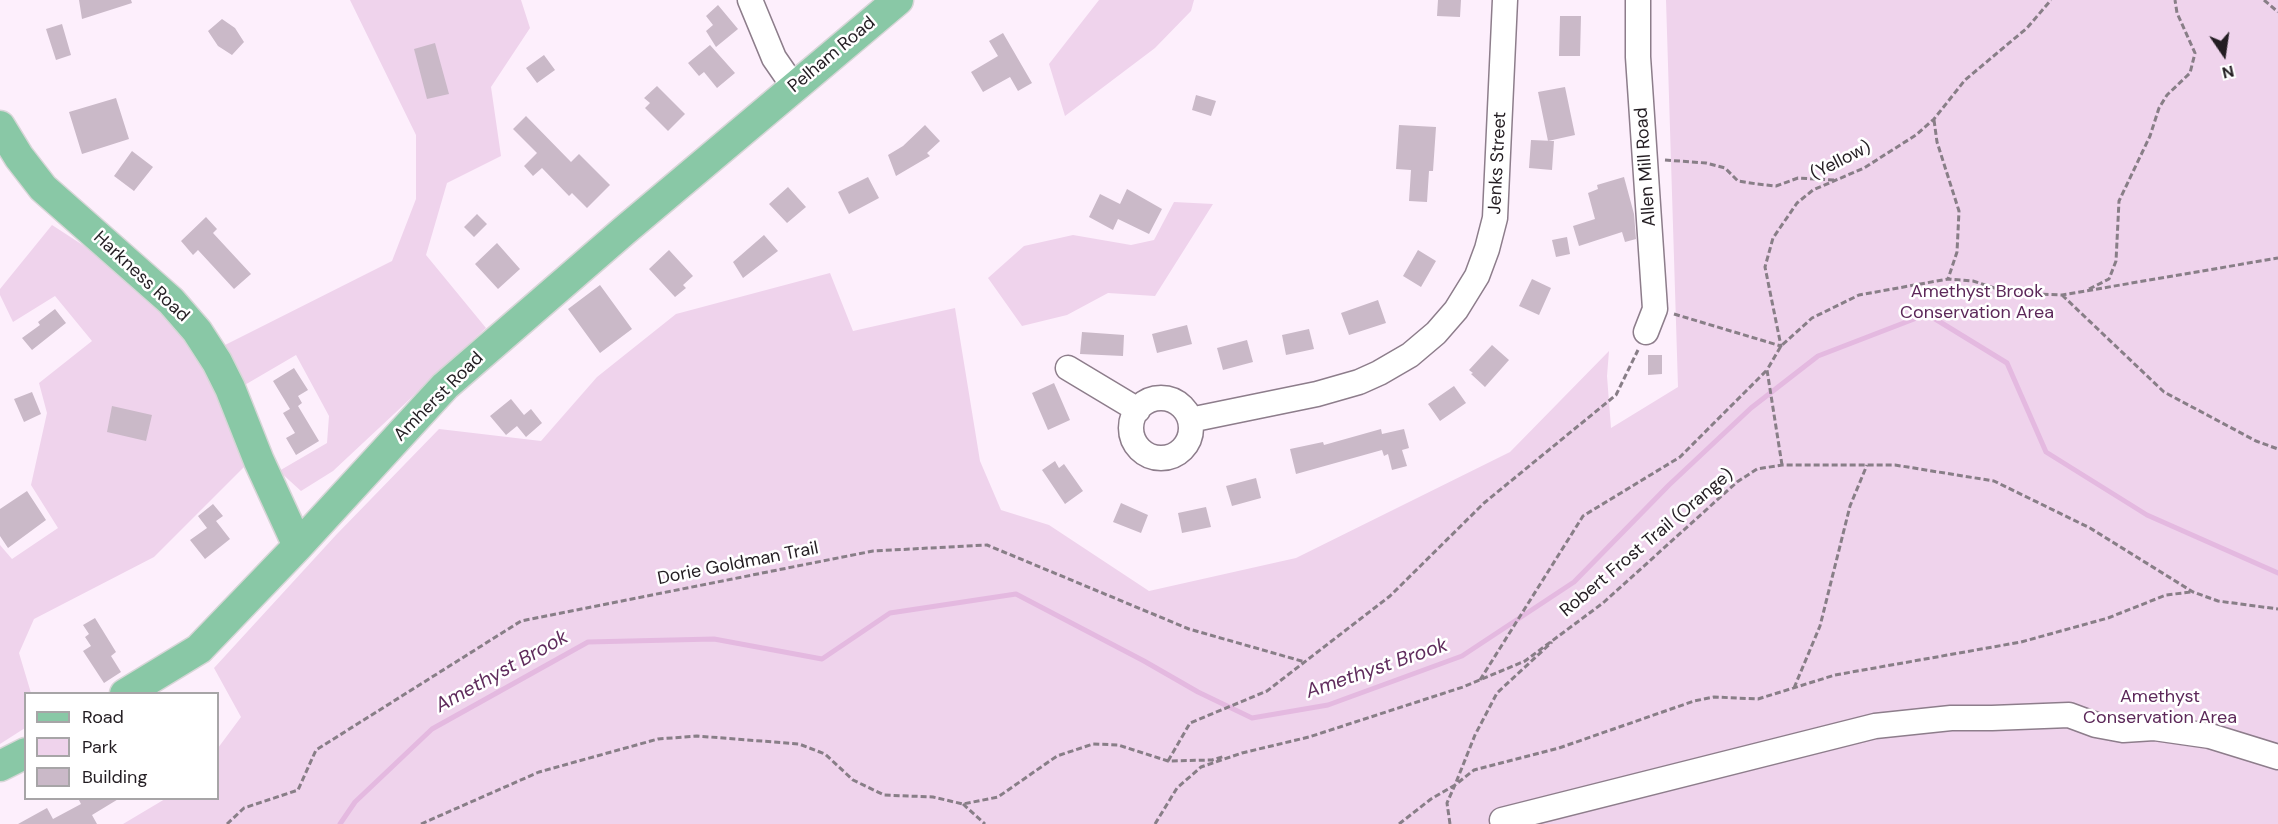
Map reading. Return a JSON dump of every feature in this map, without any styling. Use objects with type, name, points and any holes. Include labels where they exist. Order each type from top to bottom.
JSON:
[{"type":"main road","name":"Pelham Road","points":[[765,111],[898,0]]},
{"type":"main road","name":"Amherst Road","points":[[127,692],[200,649],[445,386],[765,111]]},
{"type":"main road","name":"Harkness Road","points":[[0,126],[19,157],[43,188],[171,302],[202,338],[230,387],[259,461],[298,546]]},
{"type":"main road","points":[[0,766],[24,754]]},
{"type":"street","points":[[750,0],[774,58],[794,87]]},
{"type":"street","name":"Jenks Street","points":[[1190,420],[1317,394],[1369,378],[1395,365],[1425,344],[1456,310],[1482,262],[1495,218],[1505,0]]},
{"type":"street","name":"Allen Mill Road","points":[[1638,0],[1638,57],[1655,309],[1646,332]]},
{"type":"street","points":[[1068,368],[1138,410]]},
{"type":"street","points":[[1164,399],[1180,406],[1190,420],[1190,436],[1181,450],[1173,455],[1157,458],[1143,451],[1133,438],[1132,420],[1147,402],[1164,399]]},
{"type":"street","points":[[1502,820],[1875,726],[1951,718],[2069,715],[2096,725],[2123,730],[2154,728],[2210,736],[2278,757]]},
{"type":"path","name":"(Yellow)","points":[[1781,346],[1765,267],[1773,238],[1797,203],[1813,190],[1864,168],[1916,135],[1934,119],[1965,80],[2027,28],[2051,0]]},
{"type":"path","points":[[2062,295],[2084,291],[2109,279],[2116,261],[2119,201],[2150,136],[2159,108],[2167,94],[2190,73],[2195,53],[2177,13],[2175,0]]},
{"type":"path","points":[[2265,0],[2278,12]]},
{"type":"path","points":[[1934,119],[1937,142],[1959,211],[1957,252],[1948,279]]},
{"type":"path","points":[[1645,161],[1706,163],[1725,168],[1738,181],[1776,186],[1798,178],[1834,180]]},
{"type":"path","points":[[1480,680],[1583,516],[1680,457],[1767,370],[1781,346],[1812,318],[1859,295],[1948,279],[1973,280],[2010,292],[2062,295],[2278,258]]},
{"type":"path","points":[[2062,295],[2164,392],[2256,441],[2278,449]]},
{"type":"path","points":[[1655,309],[1781,346]]},
{"type":"path","points":[[1168,761],[1190,723],[1267,692],[1390,596],[1484,502],[1616,395],[1646,332]]},
{"type":"path","points":[[1767,370],[1782,465]]},
{"type":"path","name":"Robert Frost Trail (Orange)","points":[[1155,824],[1177,788],[1201,767],[1242,753],[1309,736],[1480,680],[1525,661],[1603,603],[1737,482],[1757,469],[1782,465],[1895,465],[1994,481],[2091,528],[2193,592]]},
{"type":"path","points":[[1794,688],[1820,626],[1850,506],[1867,465]]},
{"type":"path","name":"Dorie Goldman Trail","points":[[227,824],[244,808],[298,790],[316,750],[521,621],[873,551],[987,545],[1189,629],[1305,662]]},
{"type":"path","points":[[1399,824],[1474,770],[1559,748],[1694,701],[1714,697],[1758,699],[1835,675],[2021,642],[2108,618],[2166,595],[2193,592],[2218,601],[2278,609]]},
{"type":"path","points":[[1450,824],[1447,802],[1475,735],[1497,693],[1563,632]]},
{"type":"path","points":[[421,824],[539,772],[658,739],[697,736],[799,744],[825,754],[854,780],[884,795],[933,796],[963,804],[998,797],[1057,756],[1093,744],[1118,745],[1168,761],[1212,760],[1242,753]]},
{"type":"path","points":[[963,804],[985,824]]},
{"type":"green space","points":[[350,0],[521,0],[530,28],[491,87],[501,156],[447,183],[426,255],[486,328],[333,471],[301,491],[279,471],[327,443],[329,416],[296,355],[243,386],[225,345],[392,261],[416,199],[416,135]]},
{"type":"green space","points":[[1099,0],[1194,0],[1191,11],[1155,48],[1065,116],[1049,64]]},
{"type":"green space","points":[[1666,0],[2278,0],[2278,824],[123,824],[163,800],[219,800],[219,747],[241,717],[214,668],[336,535],[439,429],[541,441],[597,377],[676,314],[830,273],[853,331],[955,308],[980,461],[1001,510],[1049,525],[1149,591],[1296,558],[1510,452],[1609,351],[1607,376],[1611,428],[1678,387]]},
{"type":"green space","points":[[1174,202],[1213,204],[1155,296],[1108,293],[1067,315],[1022,326],[988,278],[1024,246],[1073,235],[1131,245],[1154,240]]},
{"type":"green space","points":[[52,225],[95,253],[166,316],[212,372],[245,466],[154,557],[34,619],[19,653],[31,692],[24,692],[24,729],[0,744],[0,545],[12,559],[58,528],[31,485],[47,413],[39,383],[92,341],[55,296],[13,322],[0,295],[0,289]]},
{"type":"building","points":[[79,0],[131,0],[132,3],[82,19]]},
{"type":"building","points":[[1438,0],[1461,0],[1460,17],[1437,16]]},
{"type":"building","points":[[718,5],[738,29],[716,47],[706,31],[713,25],[706,16]]},
{"type":"building","points":[[1560,16],[1581,16],[1580,56],[1559,56]]},
{"type":"building","points":[[222,19],[235,28],[244,42],[232,55],[218,46],[208,31]]},
{"type":"building","points":[[62,24],[71,55],[56,60],[46,29]]},
{"type":"building","points":[[1003,33],[1032,83],[1018,91],[1010,77],[983,92],[971,72],[998,56],[989,41]]},
{"type":"building","points":[[435,43],[449,94],[427,99],[414,49]]},
{"type":"building","points":[[710,45],[735,73],[717,88],[704,72],[699,76],[688,63]]},
{"type":"building","points":[[544,55],[555,70],[537,83],[526,68]]},
{"type":"building","points":[[657,86],[685,114],[668,131],[645,108],[650,103],[644,98]]},
{"type":"building","points":[[1565,87],[1575,135],[1548,141],[1538,92]]},
{"type":"building","points":[[1196,95],[1216,101],[1211,116],[1192,110]]},
{"type":"building","points":[[116,98],[129,139],[82,154],[69,112]]},
{"type":"building","points":[[526,116],[571,162],[579,154],[610,185],[587,208],[572,193],[569,196],[542,168],[533,176],[524,166],[537,153],[513,129]]},
{"type":"building","points":[[925,125],[940,141],[927,153],[930,156],[896,176],[888,155],[903,146]]},
{"type":"building","points":[[1399,125],[1436,127],[1433,171],[1429,171],[1427,202],[1409,201],[1411,170],[1396,169]]},
{"type":"building","points":[[1531,140],[1554,141],[1552,170],[1529,168]]},
{"type":"building","points":[[132,151],[153,167],[134,191],[114,176]]},
{"type":"building","points":[[868,177],[879,198],[849,214],[838,192]]},
{"type":"building","points":[[1624,177],[1634,214],[1636,239],[1625,242],[1622,232],[1579,246],[1573,226],[1595,219],[1588,193],[1598,189],[1597,185]]},
{"type":"building","points":[[788,187],[806,207],[787,223],[769,204]]},
{"type":"building","points":[[1127,189],[1162,209],[1149,234],[1118,219],[1113,230],[1089,217],[1100,194],[1120,204]]},
{"type":"building","points":[[477,214],[487,224],[474,237],[464,227]]},
{"type":"building","points":[[206,217],[217,229],[213,233],[251,274],[234,289],[198,250],[193,255],[181,241]]},
{"type":"building","points":[[764,235],[778,251],[743,278],[733,262]]},
{"type":"building","points":[[1567,237],[1570,254],[1556,257],[1552,240]]},
{"type":"building","points":[[497,243],[520,269],[498,289],[475,264]]},
{"type":"building","points":[[669,250],[693,276],[683,285],[686,288],[675,297],[649,269]]},
{"type":"building","points":[[1418,250],[1436,261],[1421,287],[1403,276]]},
{"type":"building","points":[[1532,279],[1551,288],[1539,315],[1519,306]]},
{"type":"building","points":[[600,285],[632,329],[600,353],[568,309]]},
{"type":"building","points":[[1378,300],[1386,323],[1349,335],[1341,313]]},
{"type":"building","points":[[55,309],[66,323],[32,350],[22,338],[40,325],[38,322]]},
{"type":"building","points":[[1187,325],[1192,344],[1157,353],[1152,334]]},
{"type":"building","points":[[1309,329],[1314,349],[1286,355],[1282,335]]},
{"type":"building","points":[[1082,332],[1124,335],[1123,356],[1080,354]]},
{"type":"building","points":[[1247,340],[1253,362],[1223,370],[1217,348]]},
{"type":"building","points":[[1492,345],[1509,360],[1485,387],[1469,370]]},
{"type":"building","points":[[1648,355],[1662,355],[1662,374],[1648,375]]},
{"type":"building","points":[[294,368],[308,390],[298,396],[302,403],[298,406],[319,441],[296,455],[286,438],[295,433],[283,413],[290,409],[273,381]]},
{"type":"building","points":[[1054,383],[1070,420],[1048,430],[1032,393]]},
{"type":"building","points":[[1454,386],[1466,403],[1440,421],[1428,404]]},
{"type":"building","points":[[32,392],[41,414],[24,422],[14,399]]},
{"type":"building","points":[[511,399],[524,415],[531,409],[542,423],[526,437],[517,426],[506,435],[490,416]]},
{"type":"building","points":[[112,406],[152,415],[146,441],[107,432]]},
{"type":"building","points":[[1381,429],[1382,434],[1404,429],[1409,448],[1402,450],[1407,466],[1392,470],[1388,454],[1384,456],[1382,450],[1296,474],[1290,449],[1323,442],[1324,445]]},
{"type":"building","points":[[1055,461],[1059,468],[1064,464],[1083,491],[1065,504],[1042,470]]},
{"type":"building","points":[[1256,478],[1261,498],[1232,506],[1226,486]]},
{"type":"building","points":[[27,491],[46,520],[8,548],[0,536],[0,509]]},
{"type":"building","points":[[1121,503],[1148,515],[1141,533],[1113,522]]},
{"type":"building","points":[[213,504],[223,516],[216,521],[230,539],[205,559],[190,540],[207,528],[198,516]]},
{"type":"building","points":[[1206,507],[1211,527],[1182,533],[1178,513]]},
{"type":"building","points":[[95,618],[116,652],[111,656],[121,672],[104,683],[83,651],[91,646],[85,637],[89,634],[83,625]]},
{"type":"building","points":[[79,800],[117,800],[92,815],[97,824],[18,824],[47,808],[53,819],[81,804]]},
{"type":"waterway","name":"Amethyst Brook","points":[[340,824],[355,802],[432,729],[588,642],[714,639],[822,659],[890,613],[1016,594],[1198,692],[1252,718],[1328,705],[1462,656],[1574,582],[1669,485],[1751,408],[1818,356],[1927,314],[2007,363],[2046,452],[2147,515],[2278,573]]},
{"type":"park label","name":"Amethyst Brook Conservation Area","points":[[1977,302]]},
{"type":"park label","name":"Amethyst Conservation Area","points":[[2160,707]]}]
